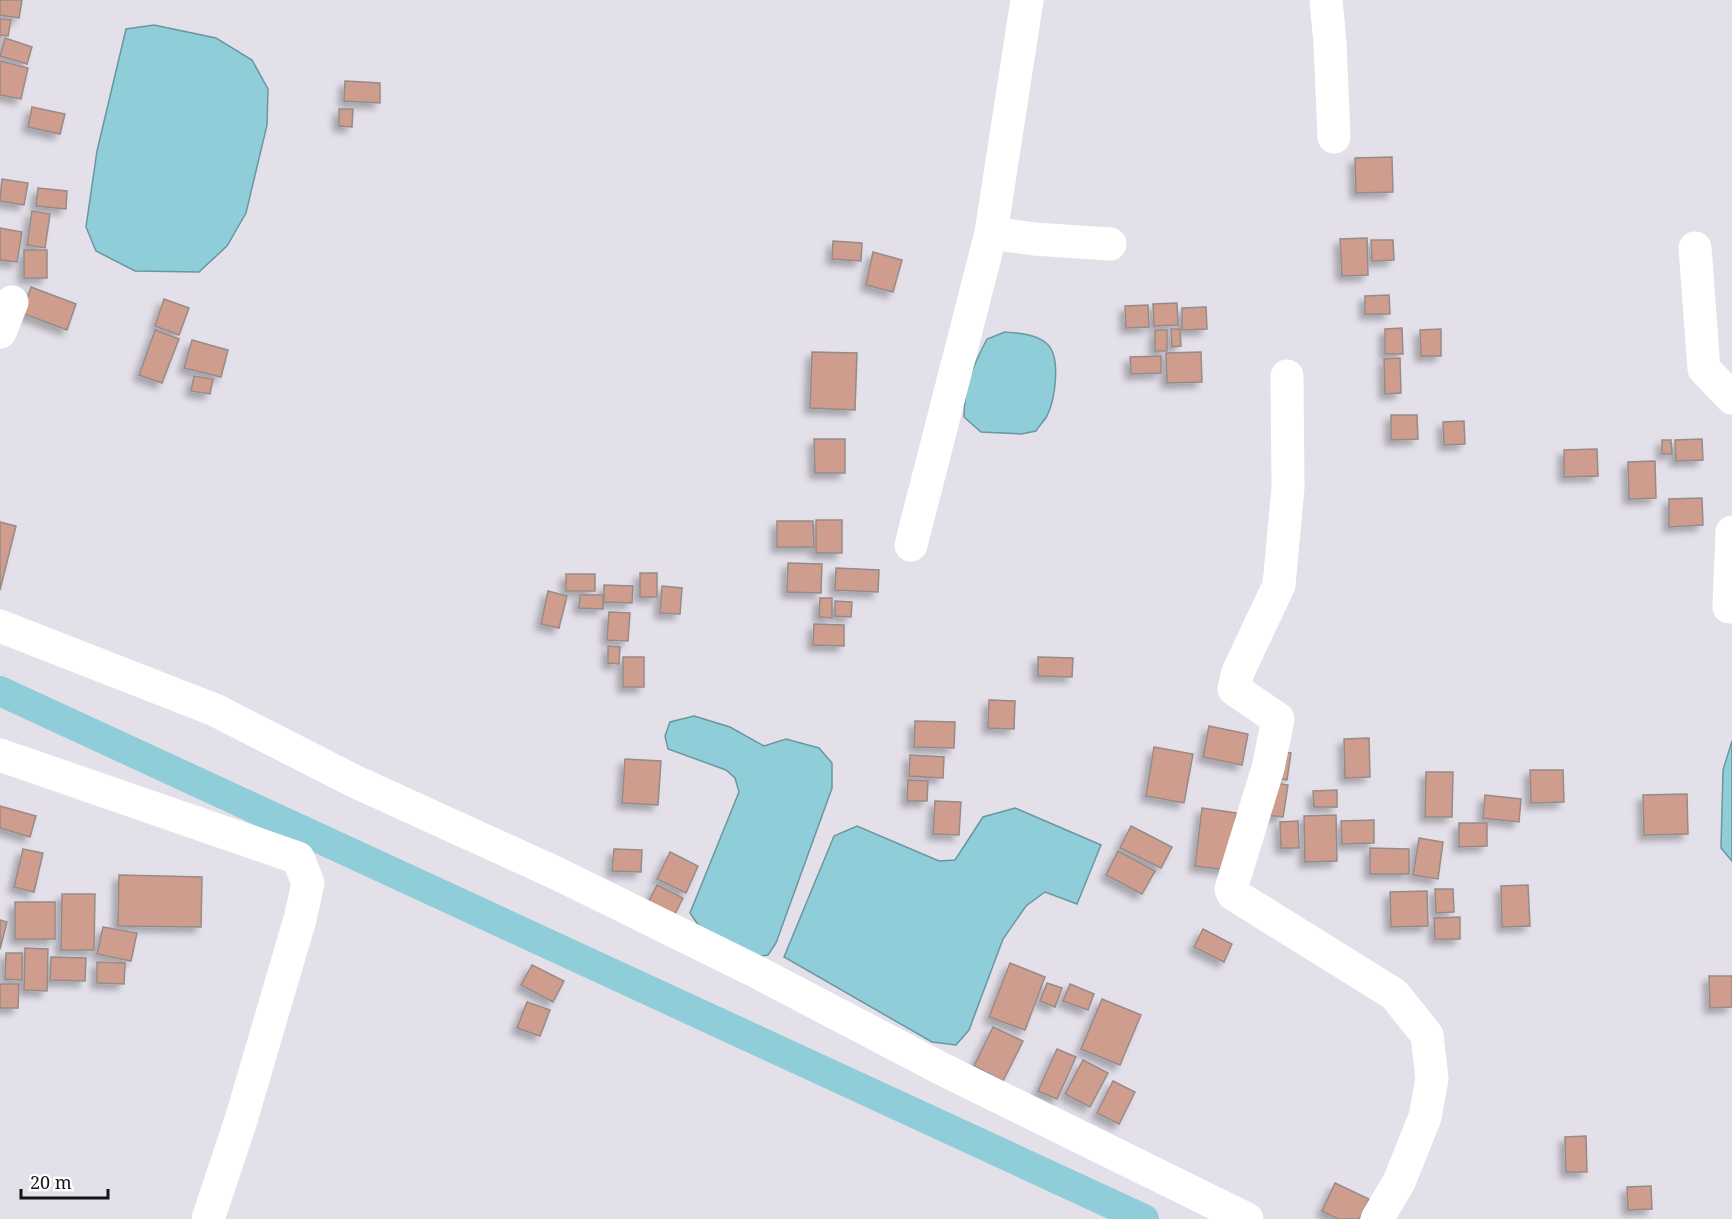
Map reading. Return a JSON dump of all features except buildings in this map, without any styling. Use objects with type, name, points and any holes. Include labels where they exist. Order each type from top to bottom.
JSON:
[{"type":"street","points":[[910,545],[991,233],[1027,0]]},
{"type":"street","points":[[1326,0],[1334,136]]},
{"type":"street","points":[[991,233],[1034,239],[1110,244]]},
{"type":"street","points":[[1695,248],[1704,369],[1732,398]]},
{"type":"street","points":[[0,332],[12,302]]},
{"type":"street","points":[[1287,376],[1288,488],[1279,585],[1238,672],[1234,689],[1278,719],[1268,768],[1231,889],[1233,894],[1394,994],[1427,1035],[1432,1079],[1425,1117],[1399,1182],[1377,1219]]},
{"type":"street","points":[[1729,607],[1732,532]]},
{"type":"street","points":[[0,626],[215,710],[354,781],[556,873],[738,962],[940,1068],[1247,1219]]},
{"type":"street","points":[[0,755],[298,858],[308,882],[300,919],[241,1120],[208,1219]]},
{"type":"water","points":[[154,25],[216,38],[252,60],[268,89],[267,125],[246,213],[227,246],[199,272],[135,271],[96,251],[86,227],[97,151],[126,29]]},
{"type":"water","points":[[1005,332],[1042,340],[1051,349],[1054,357],[1056,378],[1050,409],[1036,431],[1021,434],[981,432],[964,417],[968,386],[982,349],[987,339]]},
{"type":"water","points":[[694,716],[730,727],[764,746],[786,739],[819,748],[832,763],[832,788],[776,943],[768,955],[751,958],[703,932],[690,913],[739,792],[735,778],[726,770],[668,749],[665,736],[670,722]]},
{"type":"water","points":[[1732,741],[1732,861],[1721,848],[1723,770]]},
{"type":"water","points":[[1015,808],[1101,845],[1077,904],[1045,892],[1026,906],[1003,939],[969,1030],[956,1045],[932,1042],[784,957],[834,836],[857,826],[939,861],[955,860],[983,817]]},
{"type":"waterway","points":[[0,691],[1144,1219]]}]
